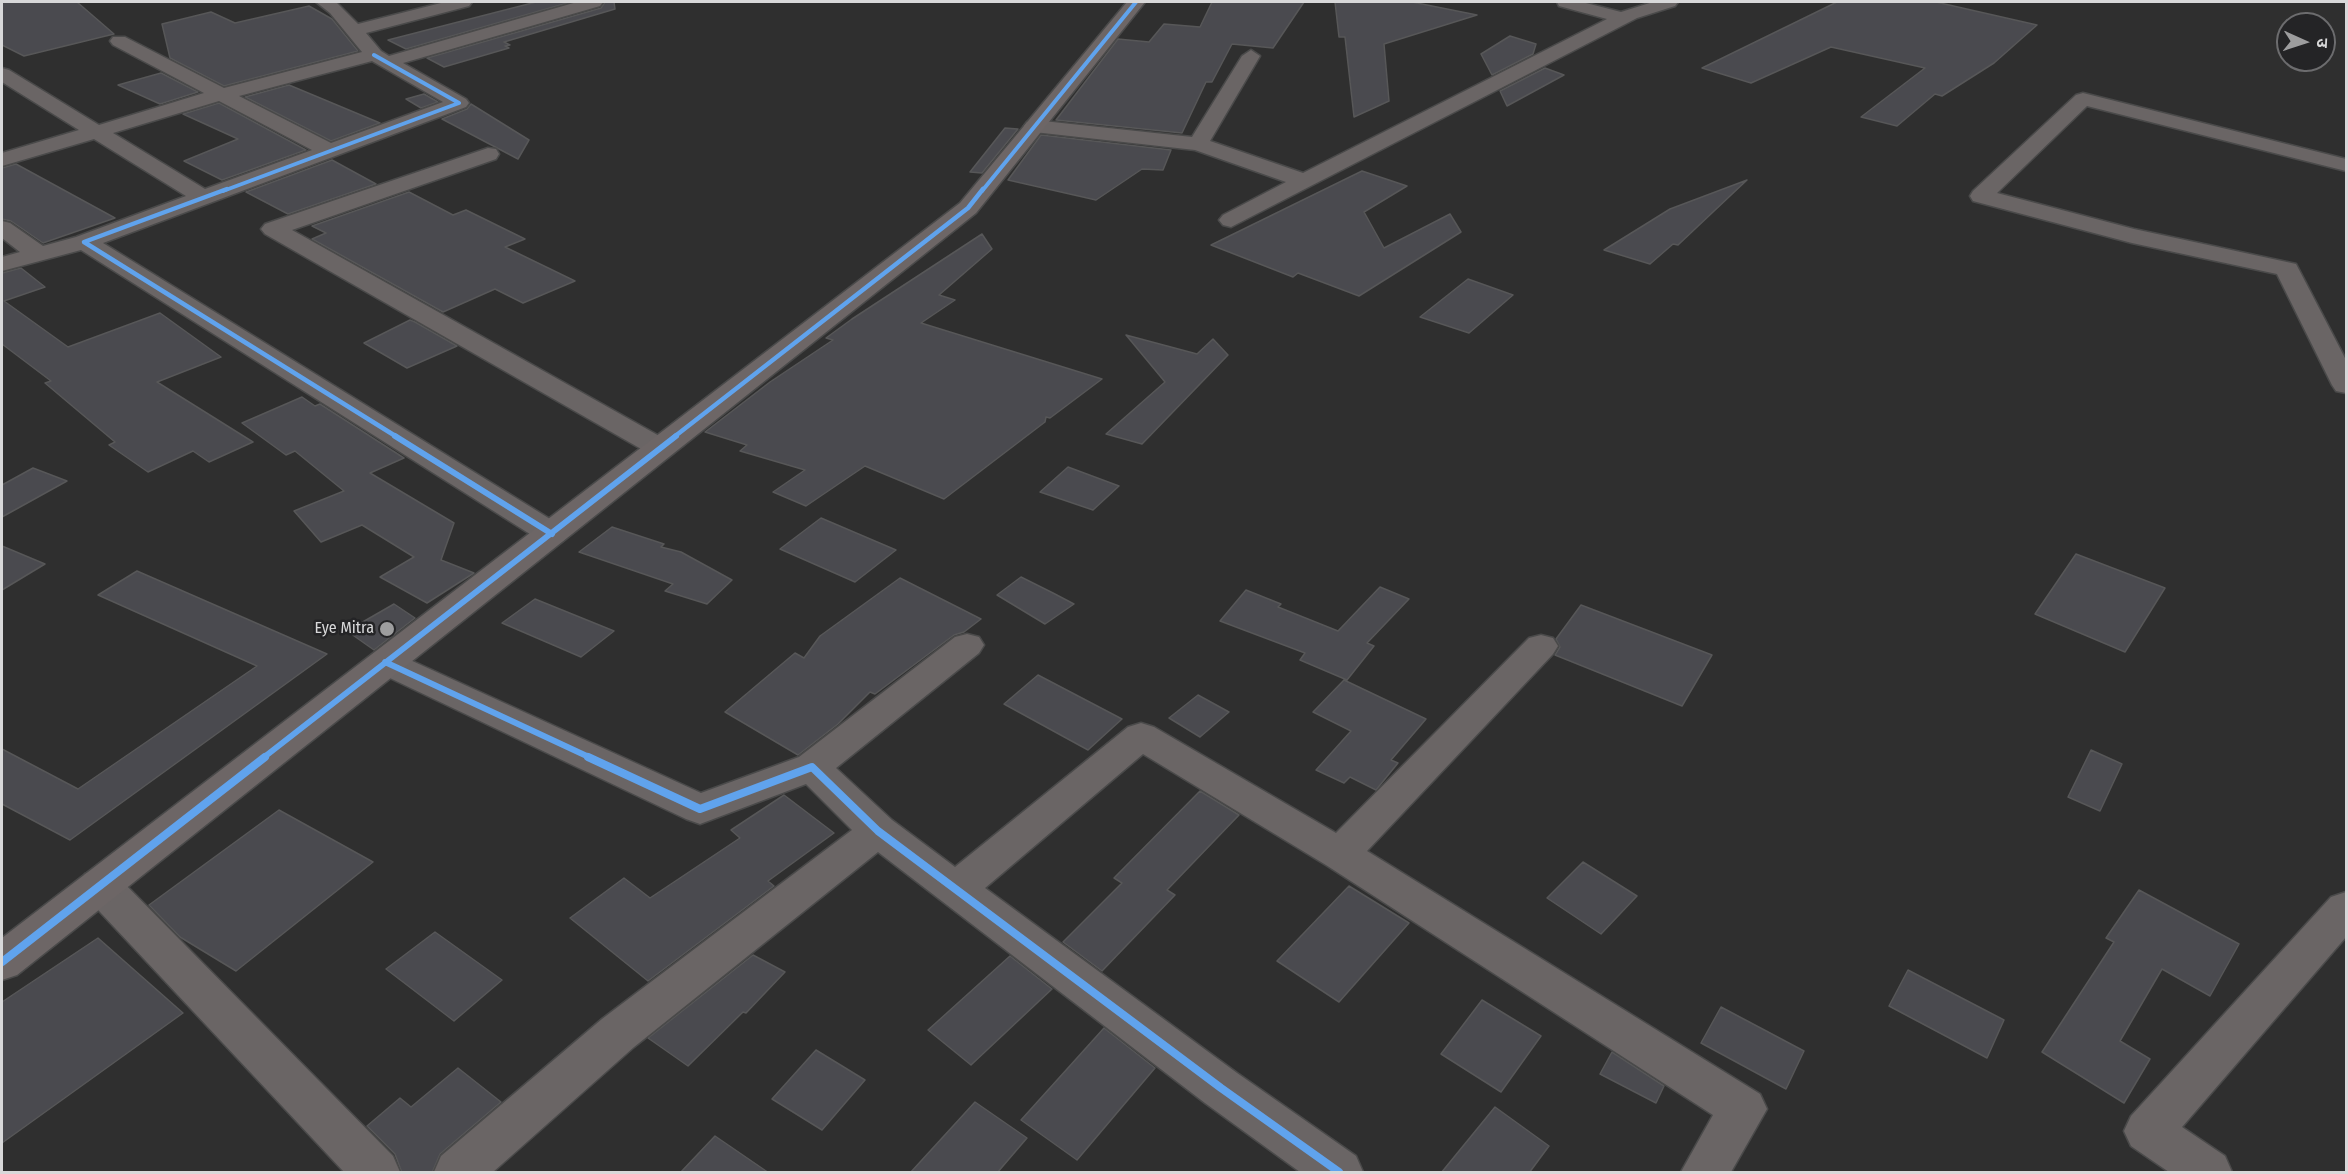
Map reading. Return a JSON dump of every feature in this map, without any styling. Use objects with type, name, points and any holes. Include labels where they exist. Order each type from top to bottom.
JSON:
[{"type":"street","points":[[2,264],[84,242],[459,103],[380,58],[336,9],[326,2]]},
{"type":"street","points":[[354,31],[463,2]]},
{"type":"street","points":[[2,160],[220,95],[380,58],[594,2]]},
{"type":"street","points":[[2,962],[968,208],[1136,2]]},
{"type":"street","points":[[1565,2],[1621,18]]},
{"type":"street","points":[[1231,220],[1387,137],[1621,18],[1669,2]]},
{"type":"street","points":[[119,41],[331,152]]},
{"type":"street","points":[[1198,144],[1251,56]]},
{"type":"street","points":[[2,74],[99,131],[204,198]]},
{"type":"street","points":[[2346,165],[2083,99],[1981,196],[2132,236],[2287,269],[2346,385]]},
{"type":"street","points":[[1034,126],[1198,144],[1306,181]]},
{"type":"street","points":[[488,154],[273,229],[660,448]]},
{"type":"street","points":[[2,228],[38,253]]},
{"type":"street","points":[[84,242],[552,534]]},
{"type":"street","points":[[385,662],[700,809],[812,767],[967,645]]},
{"type":"street","points":[[1340,854],[1541,646]]},
{"type":"street","points":[[956,889],[1141,736],[1340,854],[1743,1109],[1705,1173]]},
{"type":"street","points":[[812,767],[878,831],[1221,1088],[1339,1173]]},
{"type":"street","points":[[458,1173],[618,1033],[878,831]]},
{"type":"street","points":[[100,885],[376,1173]]},
{"type":"street","points":[[2208,1173],[2148,1131],[2346,909]]},
{"type":"building","points":[[2,2],[77,2],[114,34],[24,56],[2,45]]},
{"type":"building","points":[[536,2],[571,2],[406,49],[388,40]]},
{"type":"building","points":[[605,2],[614,2],[615,9],[504,42],[510,45],[505,46],[509,48],[444,67],[427,58],[601,8]]},
{"type":"building","points":[[1212,2],[1304,2],[1273,48],[1232,44],[1212,82],[1206,82],[1182,133],[1056,120],[1118,39],[1149,42],[1164,24],[1200,27]]},
{"type":"building","points":[[1335,2],[1412,2],[1477,15],[1384,44],[1389,101],[1354,117],[1345,37],[1339,37]]},
{"type":"building","points":[[1837,2],[1936,2],[2037,25],[1994,63],[1942,96],[1935,94],[1897,126],[1861,117],[1925,68],[1831,47],[1751,83],[1702,68]]},
{"type":"building","points":[[309,6],[332,19],[358,51],[224,86],[170,58],[162,24],[211,12],[235,23]]},
{"type":"building","points":[[1510,36],[1536,44],[1533,54],[1492,75],[1481,54]]},
{"type":"building","points":[[1545,68],[1564,75],[1507,106],[1500,91]]},
{"type":"building","points":[[161,73],[198,92],[160,104],[118,85]]},
{"type":"building","points":[[289,85],[380,123],[331,141],[245,97]]},
{"type":"building","points":[[424,94],[438,102],[421,108],[406,99]]},
{"type":"building","points":[[219,103],[306,150],[222,180],[184,161],[238,139],[183,114]]},
{"type":"building","points":[[471,104],[529,140],[518,159],[442,119],[467,109]]},
{"type":"building","points":[[1005,128],[1018,129],[982,173],[970,172]]},
{"type":"building","points":[[1041,135],[1171,150],[1163,170],[1142,169],[1096,200],[1008,180]]},
{"type":"building","points":[[332,160],[376,184],[288,214],[246,192]]},
{"type":"building","points":[[16,164],[115,218],[43,243],[11,221],[2,219],[2,168]]},
{"type":"building","points":[[1362,171],[1407,186],[1364,212],[1384,248],[1450,214],[1461,232],[1359,296],[1298,273],[1293,277],[1211,245]]},
{"type":"building","points":[[1747,180],[1678,245],[1673,244],[1650,264],[1604,250],[1670,209]]},
{"type":"building","points":[[409,192],[453,215],[466,210],[525,239],[505,247],[575,281],[523,303],[495,289],[443,312],[312,239],[326,233],[312,226]]},
{"type":"building","points":[[982,234],[992,249],[939,295],[955,300],[921,323],[1102,379],[1050,418],[1046,417],[1045,422],[944,499],[865,466],[806,506],[773,492],[805,470],[740,451],[747,445],[705,432],[770,382],[833,340],[826,338],[852,319]]},
{"type":"building","points":[[21,268],[45,287],[4,301],[68,347],[160,313],[221,357],[157,382],[253,442],[209,462],[193,451],[148,472],[109,445],[115,442],[45,383],[51,381],[2,344],[2,273]]},
{"type":"building","points":[[1468,279],[1513,295],[1469,333],[1420,317]]},
{"type":"building","points":[[410,320],[457,346],[407,368],[364,343]]},
{"type":"building","points":[[1126,335],[1197,354],[1213,339],[1228,355],[1142,444],[1106,434],[1165,382]]},
{"type":"building","points":[[302,397],[315,406],[320,404],[404,458],[370,473],[454,523],[441,560],[474,573],[427,603],[380,577],[414,557],[362,525],[321,542],[294,511],[344,491],[295,451],[286,455],[242,423]]},
{"type":"building","points":[[1068,467],[1119,486],[1093,510],[1040,492]]},
{"type":"building","points":[[33,468],[67,481],[2,517],[2,485]]},
{"type":"building","points":[[821,518],[896,550],[855,582],[780,549]]},
{"type":"building","points":[[612,527],[664,544],[661,547],[681,552],[732,580],[707,604],[665,591],[673,584],[579,552]]},
{"type":"building","points":[[2,546],[45,564],[2,590]]},
{"type":"building","points":[[2076,554],[2165,588],[2125,652],[2035,614]]},
{"type":"building","points":[[137,571],[327,654],[70,840],[2,804],[2,749],[78,789],[257,666],[98,595]]},
{"type":"building","points":[[1021,577],[1074,604],[1045,624],[997,595]]},
{"type":"building","points":[[900,578],[981,619],[964,632],[954,635],[875,694],[870,692],[838,724],[798,755],[725,712],[795,653],[804,658],[820,636]]},
{"type":"building","points":[[1380,587],[1409,599],[1367,643],[1374,646],[1347,680],[1300,660],[1305,653],[1220,621],[1246,590],[1281,604],[1278,607],[1338,631]]},
{"type":"building","points":[[535,599],[614,631],[581,657],[502,623]]},
{"type":"building","points":[[394,604],[415,618],[374,650],[347,631]]},
{"type":"building","points":[[1581,605],[1712,655],[1682,706],[1555,655],[1560,647],[1556,639]]},
{"type":"building","points":[[1038,675],[1122,719],[1088,750],[1004,704]]},
{"type":"building","points":[[1344,680],[1426,719],[1391,760],[1398,763],[1376,790],[1350,777],[1344,783],[1316,770],[1351,731],[1313,712]]},
{"type":"building","points":[[1198,695],[1229,712],[1200,737],[1169,718]]},
{"type":"building","points":[[2091,750],[2122,764],[2100,811],[2068,797]]},
{"type":"building","points":[[1200,791],[1239,815],[1167,890],[1175,895],[1102,971],[1063,942],[1122,883],[1114,878]]},
{"type":"building","points":[[784,795],[834,833],[768,881],[774,886],[648,981],[570,918],[624,878],[650,898],[740,838],[731,830]]},
{"type":"building","points":[[279,810],[373,862],[236,971],[180,937],[149,905]]},
{"type":"building","points":[[1583,862],[1637,896],[1601,934],[1547,898]]},
{"type":"building","points":[[1349,886],[1409,923],[1339,1002],[1277,961]]},
{"type":"building","points":[[2139,890],[2239,944],[2210,996],[2162,969],[2120,1041],[2150,1059],[2124,1103],[2042,1052],[2114,942],[2106,938]]},
{"type":"building","points":[[435,932],[502,980],[454,1021],[386,969]]},
{"type":"building","points":[[98,938],[183,1013],[2,1143],[2,1002]]},
{"type":"building","points":[[753,955],[785,972],[746,1013],[743,1012],[688,1066],[648,1038]]},
{"type":"building","points":[[1010,956],[1052,989],[971,1065],[928,1030]]},
{"type":"building","points":[[1908,970],[2004,1020],[1987,1058],[1889,1006]]},
{"type":"building","points":[[1482,1000],[1541,1036],[1501,1092],[1441,1054]]},
{"type":"building","points":[[1721,1007],[1804,1051],[1786,1089],[1701,1043]]},
{"type":"building","points":[[1104,1028],[1155,1068],[1077,1160],[1021,1120]]},
{"type":"building","points":[[816,1050],[865,1080],[822,1130],[772,1099]]},
{"type":"building","points":[[1612,1052],[1664,1086],[1656,1103],[1600,1074]]},
{"type":"building","points":[[458,1068],[501,1102],[440,1154],[432,1173],[402,1173],[395,1154],[367,1126],[400,1098],[411,1107]]},
{"type":"building","points":[[975,1102],[1027,1138],[997,1173],[910,1173]]},
{"type":"building","points":[[1495,1107],[1549,1146],[1529,1173],[1441,1173]]},
{"type":"building","points":[[715,1136],[769,1173],[680,1173]]},
{"type":"cycle path","points":[[2,962],[968,208],[1136,2]]},
{"type":"cycle path","points":[[374,55],[459,103],[84,242],[552,534]]},
{"type":"cycle path","points":[[385,662],[700,809],[812,767],[878,831],[1221,1088],[1339,1172]]},
{"type":"place","name":"Eye Mitra","points":[[387,629]]}]
